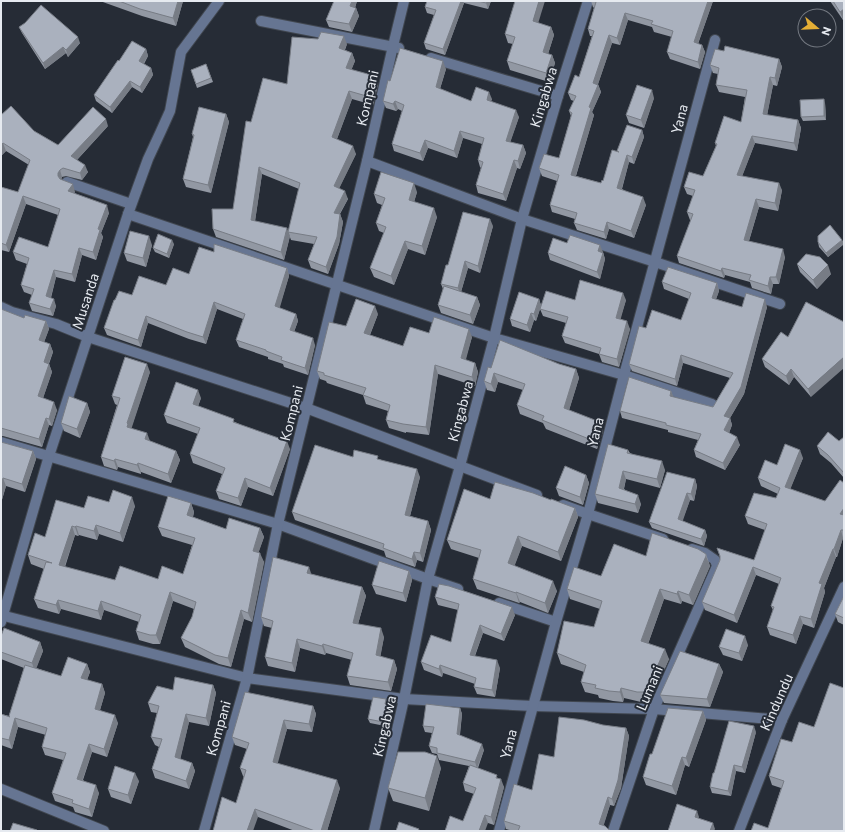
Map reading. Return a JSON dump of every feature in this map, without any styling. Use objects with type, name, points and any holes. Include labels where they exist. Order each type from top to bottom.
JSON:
[{"type":"street","name":"Musanda","points":[[2,618],[49,456],[131,204],[148,159],[170,111],[181,52],[219,1]]},
{"type":"street","name":"Kompani","points":[[204,831],[246,678],[278,524],[367,161],[404,1]]},
{"type":"street","name":"Kingabwa","points":[[374,831],[404,699],[428,579],[494,338],[522,219],[588,1]]},
{"type":"street","points":[[261,21],[393,46],[408,51]]},
{"type":"street","name":"Yana","points":[[499,831],[556,622],[588,514],[714,40]]},
{"type":"street","points":[[423,56],[558,96]]},
{"type":"street","points":[[367,161],[522,219],[780,304]]},
{"type":"street","points":[[66,182],[131,204]]},
{"type":"street","points":[[128,214],[494,338],[624,375],[712,404]]},
{"type":"street","points":[[1,307],[12,312],[56,324],[88,337],[306,408],[588,514]]},
{"type":"street","points":[[1,442],[278,524],[466,592]]},
{"type":"street","name":"Lumani","points":[[588,514],[705,553],[715,560],[717,566],[654,709],[613,831]]},
{"type":"street","name":"Kindundu","points":[[739,831],[782,720],[844,587]]},
{"type":"street","points":[[488,600],[556,622]]},
{"type":"street","points":[[2,618],[246,678],[404,699],[533,706],[654,709],[782,720]]},
{"type":"street","points":[[1,789],[104,831]]},
{"type":"building","points":[[119,1],[178,1],[173,18],[140,9]]},
{"type":"building","points":[[334,1],[352,1],[350,6],[356,8],[349,24],[326,20]]},
{"type":"building","points":[[427,1],[461,1],[443,49],[424,43],[436,10],[425,7]]},
{"type":"building","points":[[515,1],[539,1],[533,21],[551,27],[543,52],[552,55],[546,73],[507,61],[515,37],[505,34]]},
{"type":"building","points":[[594,1],[708,1],[694,42],[702,45],[698,62],[667,52],[673,31],[651,24],[653,21],[625,13],[617,38],[609,35],[593,83],[598,85],[589,107],[591,108],[571,175],[601,183],[602,180],[603,181],[612,150],[619,152],[617,151],[627,125],[642,130],[632,157],[627,155],[617,188],[643,197],[631,231],[607,222],[604,232],[574,223],[577,213],[550,205],[559,175],[539,168],[544,154],[559,158],[572,113],[569,111],[576,96],[568,93],[575,75],[579,77],[594,31],[588,29],[596,2]]},
{"type":"building","points":[[833,1],[844,1],[844,9],[840,12]]},
{"type":"building","points":[[41,5],[78,37],[66,50],[63,47],[43,63],[19,27],[25,23]]},
{"type":"building","points":[[321,32],[344,36],[339,48],[352,53],[346,68],[375,76],[370,97],[349,91],[332,137],[353,146],[334,186],[345,191],[334,213],[340,214],[337,237],[326,267],[308,260],[317,237],[288,232],[300,183],[259,167],[251,220],[287,228],[281,252],[213,229],[212,209],[233,209],[246,121],[251,122],[263,78],[287,84],[292,37],[318,39]]},
{"type":"building","points":[[132,41],[146,49],[139,61],[151,68],[140,87],[130,81],[110,107],[94,95]]},
{"type":"building","points":[[725,46],[779,59],[775,78],[770,77],[763,114],[798,120],[794,143],[752,136],[737,175],[779,183],[775,203],[756,199],[744,240],[783,249],[776,277],[770,277],[768,286],[749,280],[751,275],[722,268],[721,271],[677,256],[693,214],[687,212],[695,190],[684,187],[689,172],[703,176],[717,144],[715,143],[724,116],[741,122],[747,90],[716,85],[719,68],[710,65],[715,49],[724,51]]},
{"type":"building","points":[[400,48],[443,61],[436,87],[471,101],[476,87],[489,92],[487,100],[516,110],[506,141],[523,145],[518,161],[514,160],[503,194],[476,185],[483,162],[478,160],[484,138],[460,131],[454,151],[425,140],[420,153],[392,144],[404,105],[395,101],[393,104],[383,101],[388,80],[390,81]]},
{"type":"building","points":[[206,64],[211,78],[196,84],[191,70]]},
{"type":"building","points":[[637,85],[652,90],[641,120],[626,115]]},
{"type":"building","points":[[824,99],[824,116],[801,117],[800,100]]},
{"type":"building","points":[[11,106],[34,131],[58,145],[93,107],[106,119],[71,156],[85,165],[80,173],[63,168],[58,173],[60,179],[73,184],[68,191],[107,205],[98,229],[100,230],[93,252],[79,248],[72,274],[54,270],[46,296],[54,299],[50,309],[29,303],[34,289],[21,285],[29,258],[13,252],[19,237],[48,247],[60,209],[23,196],[6,245],[1,243],[1,187],[18,192],[30,160],[3,143],[1,145],[1,115]]},
{"type":"building","points":[[199,107],[226,114],[208,185],[183,179]]},
{"type":"building","points":[[381,172],[414,183],[409,200],[434,208],[422,246],[405,241],[391,276],[370,268],[386,227],[376,223],[385,198],[374,194]]},
{"type":"building","points":[[463,212],[490,219],[478,266],[465,261],[458,288],[441,284]]},
{"type":"building","points":[[830,225],[842,240],[826,253],[818,242],[818,236]]},
{"type":"building","points":[[130,231],[149,236],[143,258],[124,253]]},
{"type":"building","points":[[158,234],[172,240],[167,254],[153,248]]},
{"type":"building","points":[[570,235],[600,245],[598,251],[603,253],[597,272],[548,253],[553,238],[567,243]]},
{"type":"building","points":[[214,244],[287,268],[275,306],[296,314],[290,330],[313,338],[305,368],[281,360],[282,357],[266,350],[236,340],[245,314],[214,302],[203,337],[146,316],[138,340],[104,328],[114,300],[119,291],[132,295],[139,276],[166,285],[173,268],[189,274],[199,247],[214,252]]},
{"type":"building","points":[[806,254],[820,257],[828,265],[813,280],[797,264]]},
{"type":"building","points":[[668,267],[717,283],[712,298],[742,307],[746,293],[765,299],[741,387],[724,416],[730,418],[724,430],[737,437],[723,463],[694,450],[701,434],[620,411],[629,377],[671,391],[670,396],[713,407],[733,373],[681,355],[675,379],[629,364],[639,326],[646,328],[652,310],[681,320],[691,293],[662,282]]},
{"type":"building","points":[[580,280],[623,293],[616,318],[627,321],[617,359],[599,354],[601,348],[562,336],[568,317],[540,309],[546,291],[575,300]]},
{"type":"building","points":[[444,286],[477,297],[470,315],[438,305]]},
{"type":"building","points":[[519,292],[539,299],[534,314],[531,313],[527,325],[510,319]]},
{"type":"building","points":[[356,299],[375,306],[364,333],[403,346],[410,327],[429,333],[434,317],[469,329],[461,358],[475,363],[472,377],[435,365],[426,427],[386,420],[390,405],[363,395],[366,388],[324,375],[324,373],[317,371],[329,322],[346,326]]},
{"type":"building","points":[[806,302],[844,322],[844,357],[808,389],[791,369],[786,376],[762,359],[781,332],[788,337]]},
{"type":"building","points":[[1,309],[24,318],[25,315],[46,321],[39,340],[50,344],[44,362],[49,364],[38,396],[54,402],[49,419],[46,418],[39,439],[1,428]]},
{"type":"building","points":[[500,340],[559,364],[576,369],[564,408],[600,422],[594,441],[542,420],[544,416],[517,405],[525,384],[494,373],[491,384],[484,381],[488,367],[491,368]]},
{"type":"building","points":[[125,357],[147,364],[127,423],[127,427],[147,433],[145,439],[176,451],[168,474],[138,463],[137,465],[101,457],[120,398],[112,396]]},
{"type":"building","points":[[176,382],[198,390],[193,404],[234,419],[233,422],[287,441],[270,488],[245,478],[238,498],[216,491],[225,468],[190,454],[200,428],[164,415]]},
{"type":"building","points":[[69,396],[87,403],[77,429],[61,423]]},
{"type":"building","points":[[828,432],[839,441],[844,437],[844,473],[828,455],[817,446]]},
{"type":"building","points":[[1,442],[33,451],[22,484],[3,478],[1,486]]},
{"type":"building","points":[[608,444],[628,450],[627,453],[662,461],[657,479],[623,471],[619,488],[638,495],[635,504],[595,494]]},
{"type":"building","points":[[785,444],[800,450],[785,487],[825,501],[840,480],[844,483],[844,508],[840,514],[844,515],[844,530],[841,530],[819,583],[822,584],[811,619],[800,616],[793,635],[767,627],[774,607],[771,606],[781,578],[753,567],[734,615],[702,602],[720,560],[717,548],[754,560],[767,524],[745,516],[754,493],[776,498],[780,488],[758,478],[765,460],[777,465]]},
{"type":"building","points":[[315,445],[353,457],[354,450],[378,456],[377,459],[417,469],[405,515],[428,521],[420,553],[414,552],[412,559],[383,548],[384,544],[292,512]]},
{"type":"building","points":[[565,466],[586,475],[580,497],[556,488]]},
{"type":"building","points":[[667,472],[695,479],[691,494],[687,493],[678,519],[705,530],[701,539],[649,522]]},
{"type":"building","points":[[495,482],[533,493],[575,508],[558,552],[518,536],[508,563],[553,581],[545,603],[516,592],[473,579],[481,550],[447,540],[464,489],[490,499]]},
{"type":"building","points":[[113,490],[132,497],[120,533],[96,525],[94,531],[72,526],[59,565],[115,580],[120,566],[158,579],[162,566],[183,574],[195,538],[158,527],[168,496],[191,503],[187,515],[226,529],[229,518],[260,528],[253,551],[260,553],[248,613],[241,610],[228,658],[215,655],[181,638],[192,617],[196,602],[170,592],[156,635],[136,631],[141,615],[101,601],[98,611],[58,600],[56,605],[34,599],[46,562],[52,563],[28,555],[35,533],[45,537],[56,500],[84,508],[88,496],[109,502]]},
{"type":"building","points":[[652,533],[698,549],[706,554],[706,556],[689,595],[678,591],[677,594],[660,589],[641,641],[665,649],[646,692],[637,692],[621,688],[620,692],[595,688],[596,685],[581,682],[586,665],[557,653],[564,621],[594,627],[602,601],[567,589],[574,567],[601,576],[614,544],[646,556]]},
{"type":"building","points":[[273,557],[309,567],[307,573],[362,587],[353,623],[381,628],[376,655],[394,660],[388,682],[347,676],[353,653],[323,644],[322,646],[297,639],[292,663],[265,657],[273,621],[261,617]]},
{"type":"building","points":[[379,561],[409,571],[403,593],[372,585]]},
{"type":"building","points":[[439,584],[512,607],[501,634],[480,625],[470,655],[497,660],[492,690],[474,687],[476,678],[440,665],[439,669],[421,662],[431,635],[451,642],[459,604],[435,597]]},
{"type":"building","points":[[844,596],[844,618],[835,614]]},
{"type":"building","points":[[4,628],[40,642],[32,663],[1,652],[1,636]]},
{"type":"building","points":[[726,629],[745,636],[739,653],[719,647]]},
{"type":"building","points":[[680,651],[719,664],[707,699],[660,695]]},
{"type":"building","points":[[68,657],[87,664],[81,678],[102,684],[95,709],[115,715],[104,749],[89,744],[77,779],[96,785],[89,809],[72,803],[73,800],[52,793],[66,753],[42,747],[47,728],[15,718],[9,740],[1,738],[1,714],[10,717],[9,716],[25,665],[61,676]]},
{"type":"building","points":[[175,677],[213,685],[206,718],[186,714],[175,757],[192,763],[186,781],[152,769],[162,739],[151,737],[159,706],[148,703],[157,686],[173,690]]},
{"type":"building","points":[[830,683],[844,688],[844,831],[751,831],[754,823],[768,828],[784,781],[769,776],[781,739],[792,742],[799,722],[814,727]]},
{"type":"building","points":[[245,692],[313,706],[309,724],[284,720],[273,762],[337,780],[321,831],[315,831],[255,809],[247,831],[213,831],[222,797],[236,803],[246,770],[240,768],[249,743],[232,737]]},
{"type":"building","points":[[373,697],[386,699],[385,704],[388,705],[383,722],[368,719]]},
{"type":"building","points":[[426,704],[460,708],[457,734],[482,744],[475,762],[437,753],[437,748],[429,746],[434,727],[423,726]]},
{"type":"building","points":[[668,708],[703,711],[686,758],[682,757],[672,786],[643,777],[650,754],[652,754]]},
{"type":"building","points":[[559,717],[626,728],[618,780],[612,799],[608,797],[599,824],[605,826],[610,831],[518,831],[520,826],[504,821],[514,784],[532,790],[539,754],[554,757]]},
{"type":"building","points":[[729,721],[754,726],[742,767],[734,765],[728,791],[710,787]]},
{"type":"building","points":[[398,752],[425,752],[437,756],[425,798],[388,788]]},
{"type":"building","points":[[470,765],[497,775],[496,778],[501,779],[491,817],[485,815],[479,831],[445,831],[450,816],[463,821],[476,788],[463,783]]},
{"type":"building","points":[[115,766],[135,773],[128,795],[108,789]]},
{"type":"building","points":[[677,804],[697,811],[695,817],[713,823],[710,831],[668,831]]},
{"type":"building","points":[[399,822],[419,829],[418,831],[396,831]]},
{"type":"building","points":[[13,823],[37,830],[37,831],[10,831]]}]
